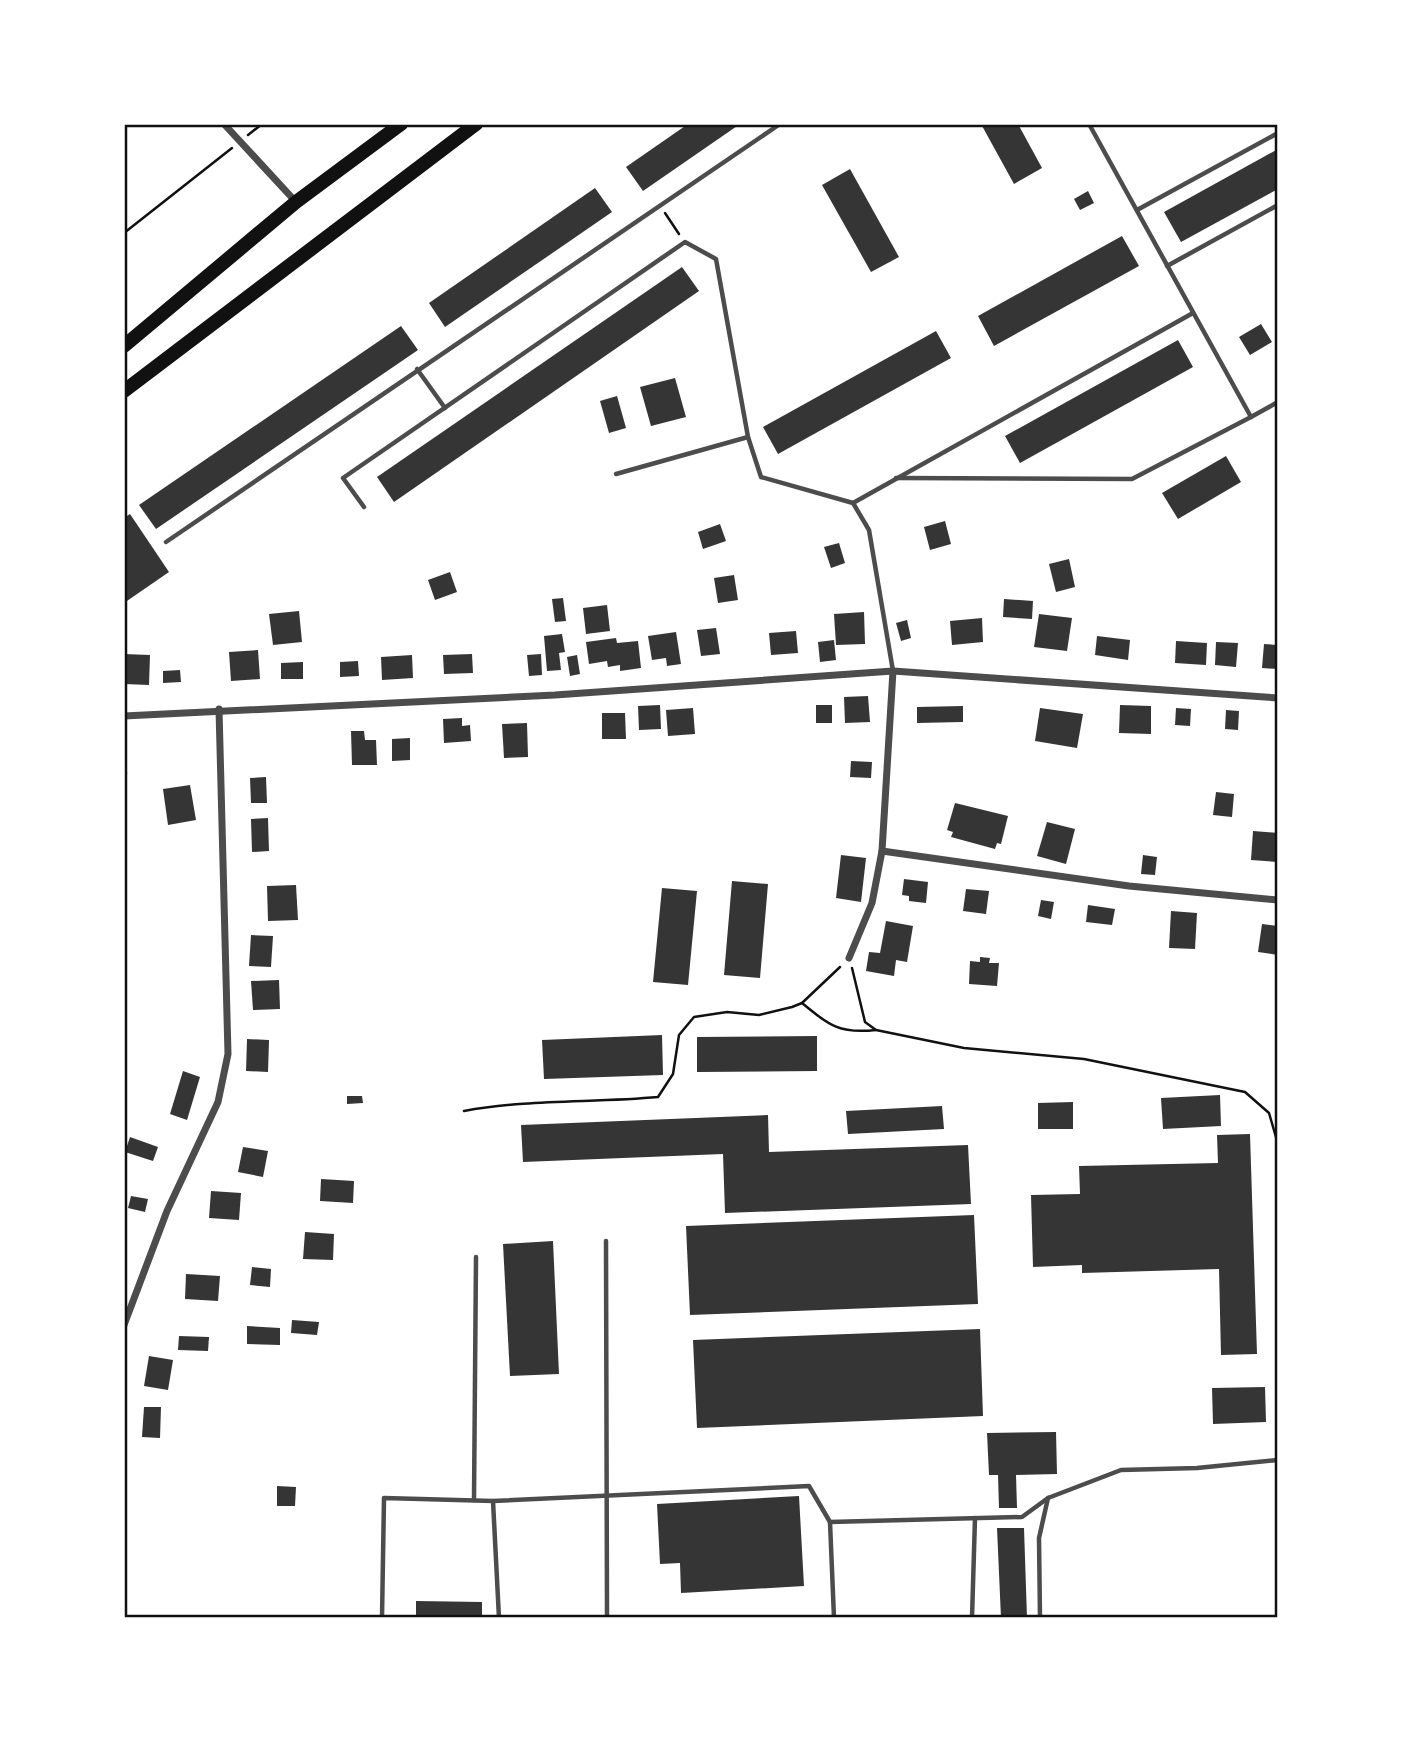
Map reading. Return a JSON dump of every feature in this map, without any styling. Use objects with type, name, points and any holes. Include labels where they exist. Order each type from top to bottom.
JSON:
[{"type":"highway","points":[[124,346],[296,202],[401,124]]},
{"type":"highway","points":[[124,391],[476,124]]},
{"type":"street","points":[[223,124],[296,202]]},
{"type":"street","points":[[124,716],[219,709],[555,695],[892,671],[1278,698]]},
{"type":"street","points":[[849,958],[872,903],[882,851],[892,671]]},
{"type":"street","points":[[124,1325],[167,1211],[218,1102],[228,1055],[219,709]]},
{"type":"street","points":[[882,851],[1129,886],[1278,900]]},
{"type":"lane","points":[[166,542],[780,124]]},
{"type":"lane","points":[[1090,124],[1251,417]]},
{"type":"lane","points":[[1137,210],[1278,133]]},
{"type":"lane","points":[[1167,266],[1278,205]]},
{"type":"lane","points":[[364,507],[343,478],[685,242],[716,258],[748,437],[761,477],[853,503],[869,530],[892,671]]},
{"type":"lane","points":[[853,503],[1193,313]]},
{"type":"lane","points":[[417,369],[445,408]]},
{"type":"lane","points":[[895,478],[1132,478],[1278,402]]},
{"type":"lane","points":[[616,474],[748,437]]},
{"type":"lane","points":[[606,1241],[607,1618]]},
{"type":"lane","points":[[474,1500],[476,1257]]},
{"type":"lane","points":[[830,1522],[1022,1517],[1048,1499],[1121,1470],[1209,1467],[1278,1460]]},
{"type":"lane","points":[[382,1618],[384,1498],[493,1501],[809,1486],[830,1522],[834,1618]]},
{"type":"lane","points":[[1040,1618],[1039,1538],[1048,1499]]},
{"type":"lane","points":[[493,1501],[499,1618]]},
{"type":"lane","points":[[972,1618],[975,1518]]},
{"type":"path","points":[[124,233],[262,124]]},
{"type":"path","points":[[660,205],[685,242]]},
{"type":"path","points":[[464,1111],[502,1104],[608,1102],[658,1097],[673,1074],[679,1035],[695,1017],[727,1012],[759,1015],[802,1003],[849,958],[865,1021],[876,1030]]},
{"type":"path","points":[[802,1003],[829,1025],[852,1032],[876,1030],[964,1048],[1084,1059],[1245,1092],[1269,1113],[1278,1144]]},
{"type":"building","points":[[688,124],[740,124],[643,191],[626,167]]},
{"type":"building","points":[[981,124],[1018,124],[1042,168],[1014,184]]},
{"type":"building","points":[[1278,149],[1278,189],[1181,242],[1164,212]]},
{"type":"building","points":[[850,169],[899,257],[871,272],[822,185]]},
{"type":"building","points":[[595,188],[612,212],[445,327],[429,303]]},
{"type":"building","points":[[1088,191],[1094,203],[1080,210],[1074,199]]},
{"type":"building","points":[[1122,236],[1139,266],[994,346],[978,316]]},
{"type":"building","points":[[682,267],[699,291],[394,502],[377,477]]},
{"type":"building","points":[[1261,324],[1272,342],[1250,355],[1239,337]]},
{"type":"building","points":[[401,326],[418,350],[156,529],[139,505]]},
{"type":"building","points":[[936,331],[951,358],[778,454],[763,427]]},
{"type":"building","points":[[1178,340],[1193,367],[1020,463],[1005,436]]},
{"type":"building","points":[[675,378],[686,417],[651,426],[640,387]]},
{"type":"building","points":[[617,396],[626,428],[609,433],[600,401]]},
{"type":"building","points":[[1226,456],[1241,482],[1178,519],[1162,493]]},
{"type":"building","points":[[130,514],[169,572],[124,603],[124,518]]},
{"type":"building","points":[[945,521],[951,544],[930,550],[924,527]]},
{"type":"building","points":[[720,524],[726,541],[703,549],[698,532]]},
{"type":"building","points":[[839,543],[845,563],[831,568],[824,547]]},
{"type":"building","points":[[1069,559],[1075,587],[1056,592],[1049,564]]},
{"type":"building","points":[[450,572],[457,592],[435,600],[428,580]]},
{"type":"building","points":[[734,575],[738,600],[718,603],[714,578]]},
{"type":"building","points":[[563,598],[566,621],[555,622],[552,599]]},
{"type":"building","points":[[1004,599],[1033,601],[1032,619],[1003,617]]},
{"type":"building","points":[[607,605],[610,631],[586,634],[583,608]]},
{"type":"building","points":[[299,611],[302,642],[273,645],[269,614]]},
{"type":"building","points":[[864,612],[865,644],[836,645],[834,614]]},
{"type":"building","points":[[1039,614],[1072,618],[1067,651],[1034,647]]},
{"type":"building","points":[[982,618],[983,642],[952,645],[950,621]]},
{"type":"building","points":[[907,620],[911,638],[901,641],[896,623]]},
{"type":"building","points":[[716,628],[720,654],[701,656],[697,630]]},
{"type":"building","points":[[796,631],[798,653],[771,655],[769,633]]},
{"type":"building","points":[[676,632],[681,664],[667,666],[666,658],[652,660],[648,636]]},
{"type":"building","points":[[562,634],[565,652],[559,653],[561,670],[547,671],[544,636]]},
{"type":"building","points":[[1097,636],[1130,640],[1128,660],[1095,655]]},
{"type":"building","points":[[616,638],[617,643],[638,641],[641,668],[620,671],[620,665],[608,667],[607,661],[589,664],[586,642]]},
{"type":"building","points":[[834,640],[836,660],[820,662],[818,642]]},
{"type":"building","points":[[1176,641],[1207,643],[1206,665],[1175,663]]},
{"type":"building","points":[[1216,642],[1238,643],[1236,667],[1215,665]]},
{"type":"building","points":[[1264,644],[1278,645],[1278,669],[1262,668]]},
{"type":"building","points":[[258,650],[260,679],[231,681],[229,652]]},
{"type":"building","points":[[124,654],[150,655],[149,685],[124,684]]},
{"type":"building","points":[[472,654],[473,673],[444,674],[443,655]]},
{"type":"building","points":[[541,654],[542,675],[529,676],[527,655]]},
{"type":"building","points":[[412,655],[413,678],[382,680],[381,657]]},
{"type":"building","points":[[577,655],[580,674],[570,676],[567,657]]},
{"type":"building","points":[[358,661],[359,676],[340,677],[340,662]]},
{"type":"building","points":[[303,662],[303,679],[281,679],[281,663]]},
{"type":"building","points":[[180,670],[181,682],[163,683],[163,671]]},
{"type":"building","points":[[868,696],[870,722],[845,723],[844,697]]},
{"type":"building","points":[[660,705],[661,729],[639,730],[638,706]]},
{"type":"building","points":[[816,705],[832,705],[832,723],[816,723]]},
{"type":"building","points":[[1120,705],[1151,706],[1151,734],[1119,733]]},
{"type":"building","points":[[963,706],[963,722],[917,723],[917,707]]},
{"type":"building","points":[[693,708],[695,734],[668,736],[666,710]]},
{"type":"building","points":[[1040,708],[1083,714],[1077,748],[1035,741]]},
{"type":"building","points":[[1176,708],[1191,709],[1190,726],[1175,725]]},
{"type":"building","points":[[1226,710],[1239,711],[1238,730],[1225,729]]},
{"type":"building","points":[[602,713],[625,713],[626,739],[602,739]]},
{"type":"building","points":[[462,718],[462,726],[470,725],[471,741],[444,743],[443,719]]},
{"type":"building","points":[[527,723],[528,757],[504,758],[502,724]]},
{"type":"building","points":[[351,731],[364,731],[365,740],[376,740],[377,765],[352,765]]},
{"type":"building","points":[[410,738],[410,760],[392,761],[392,739]]},
{"type":"building","points":[[851,761],[872,762],[871,778],[850,777]]},
{"type":"building","points":[[266,777],[267,803],[251,803],[250,778]]},
{"type":"building","points":[[190,785],[196,820],[168,825],[163,789]]},
{"type":"building","points":[[1216,792],[1234,794],[1232,817],[1213,815]]},
{"type":"building","points":[[955,803],[1008,816],[1001,844],[997,843],[995,849],[951,837],[953,832],[947,830]]},
{"type":"building","points":[[268,818],[269,851],[252,852],[251,819]]},
{"type":"building","points":[[1047,822],[1075,829],[1066,864],[1037,856]]},
{"type":"building","points":[[1253,831],[1278,833],[1278,862],[1251,860]]},
{"type":"building","points":[[841,855],[866,858],[861,902],[836,898]]},
{"type":"building","points":[[1143,855],[1157,857],[1155,875],[1141,874]]},
{"type":"building","points":[[904,879],[928,882],[926,903],[909,901],[909,896],[902,895]]},
{"type":"building","points":[[732,881],[768,884],[760,978],[724,975]]},
{"type":"building","points":[[296,885],[298,920],[268,921],[267,886]]},
{"type":"building","points":[[662,888],[697,891],[688,985],[653,982]]},
{"type":"building","points":[[966,889],[989,891],[986,914],[963,911]]},
{"type":"building","points":[[1041,900],[1054,902],[1051,919],[1038,916]]},
{"type":"building","points":[[1088,905],[1115,909],[1112,925],[1086,922]]},
{"type":"building","points":[[1171,911],[1197,913],[1195,949],[1169,948]]},
{"type":"building","points":[[886,921],[913,926],[907,962],[896,960],[894,976],[866,971],[869,952],[880,953]]},
{"type":"building","points":[[1262,924],[1278,926],[1278,955],[1258,952]]},
{"type":"building","points":[[251,935],[273,936],[271,967],[249,966]]},
{"type":"building","points":[[980,957],[990,958],[989,963],[999,963],[997,986],[969,984],[970,961],[980,962]]},
{"type":"building","points":[[279,980],[280,1009],[253,1010],[251,981]]},
{"type":"building","points":[[662,1035],[663,1075],[544,1079],[542,1040]]},
{"type":"building","points":[[817,1036],[817,1071],[697,1072],[697,1037]]},
{"type":"building","points":[[247,1039],[269,1040],[268,1072],[246,1071]]},
{"type":"building","points":[[183,1071],[200,1077],[187,1120],[170,1114]]},
{"type":"building","points":[[1220,1095],[1221,1126],[1163,1129],[1161,1098]]},
{"type":"building","points":[[347,1096],[362,1096],[363,1103],[347,1104]]},
{"type":"building","points":[[1073,1102],[1073,1129],[1038,1129],[1038,1103]]},
{"type":"building","points":[[942,1106],[944,1129],[848,1134],[846,1111]]},
{"type":"building","points":[[768,1115],[769,1152],[968,1145],[971,1204],[725,1213],[723,1154],[523,1162],[521,1125]]},
{"type":"building","points":[[1250,1134],[1257,1354],[1221,1355],[1219,1269],[1082,1273],[1082,1265],[1033,1267],[1031,1195],[1080,1194],[1079,1166],[1218,1163],[1217,1135]]},
{"type":"building","points":[[130,1137],[158,1147],[153,1161],[125,1152]]},
{"type":"building","points":[[243,1147],[268,1151],[263,1177],[238,1172]]},
{"type":"building","points":[[321,1179],[354,1181],[353,1203],[320,1201]]},
{"type":"building","points":[[211,1191],[241,1193],[239,1220],[209,1218]]},
{"type":"building","points":[[131,1196],[148,1199],[145,1212],[128,1208]]},
{"type":"building","points":[[974,1215],[978,1304],[690,1315],[686,1226]]},
{"type":"building","points":[[305,1232],[334,1234],[333,1260],[303,1259]]},
{"type":"building","points":[[553,1241],[559,1374],[510,1376],[503,1244]]},
{"type":"building","points":[[252,1267],[271,1269],[270,1287],[250,1285]]},
{"type":"building","points":[[186,1274],[220,1276],[218,1301],[185,1299]]},
{"type":"building","points":[[292,1320],[319,1322],[317,1335],[291,1333]]},
{"type":"building","points":[[247,1326],[280,1328],[280,1345],[247,1344]]},
{"type":"building","points":[[980,1329],[983,1416],[697,1428],[693,1340]]},
{"type":"building","points":[[179,1336],[209,1337],[208,1351],[178,1350]]},
{"type":"building","points":[[149,1356],[173,1360],[168,1390],[144,1386]]},
{"type":"building","points":[[1265,1387],[1266,1422],[1213,1424],[1212,1388]]},
{"type":"building","points":[[144,1407],[161,1407],[160,1438],[142,1437]]},
{"type":"building","points":[[1056,1432],[1057,1474],[1016,1475],[1017,1508],[999,1508],[998,1475],[989,1475],[987,1433]]},
{"type":"building","points":[[277,1486],[296,1487],[295,1506],[277,1506]]},
{"type":"building","points":[[799,1496],[804,1586],[681,1593],[680,1563],[660,1564],[657,1504]]},
{"type":"building","points":[[997,1528],[1024,1528],[1027,1618],[1001,1618]]},
{"type":"building","points":[[416,1601],[482,1602],[482,1618],[416,1618]]}]
